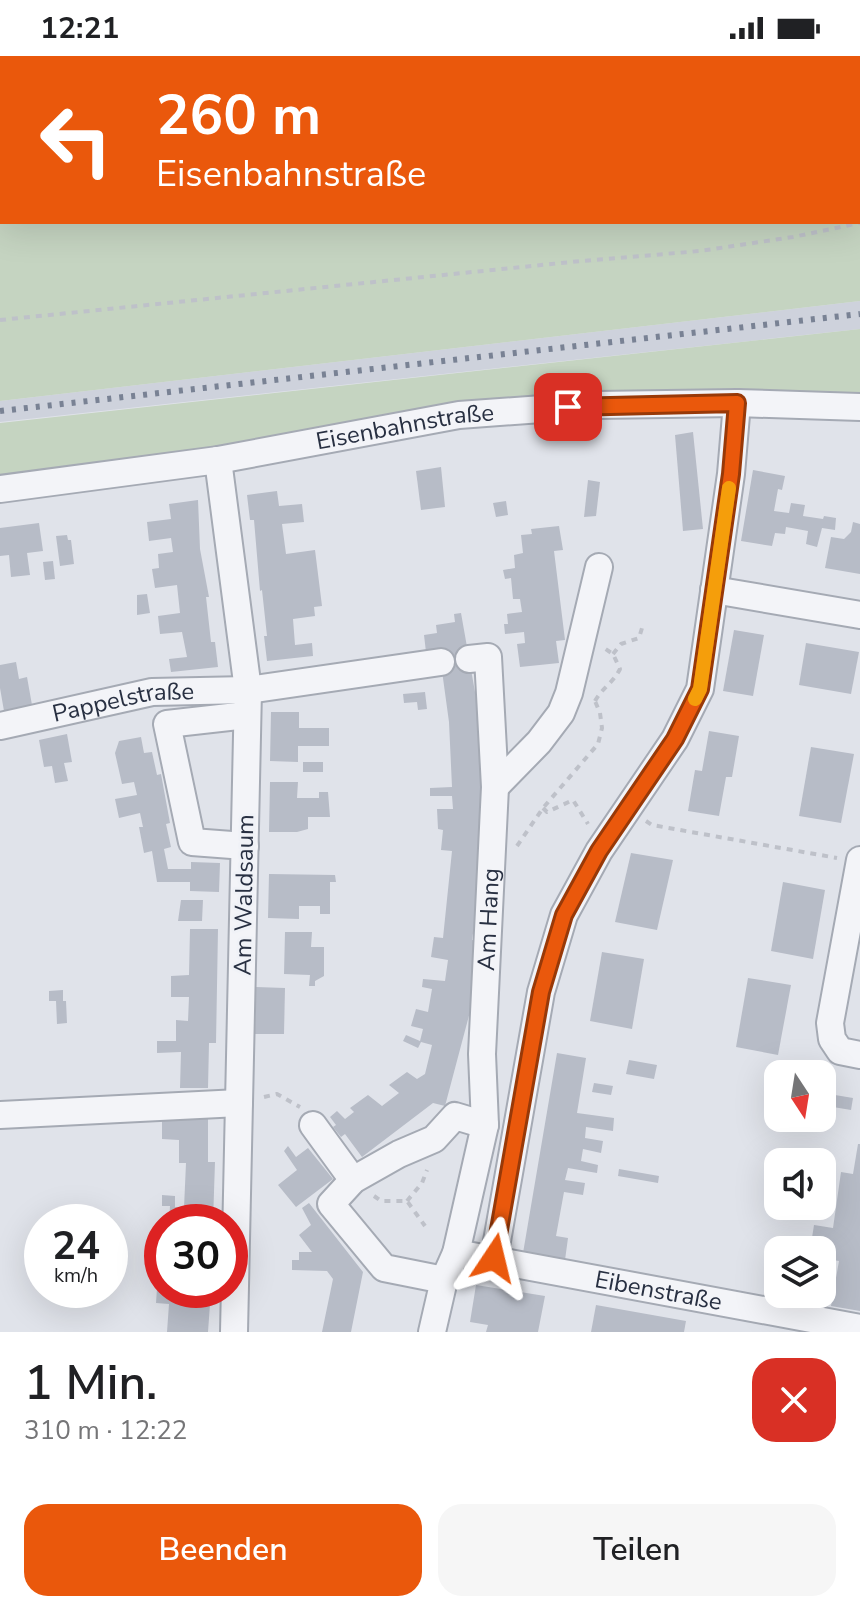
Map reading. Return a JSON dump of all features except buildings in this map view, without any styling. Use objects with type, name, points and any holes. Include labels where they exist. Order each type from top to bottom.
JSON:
[{"type":"street","name":"Eisenbahnstraße","points":[[0,489],[218,460],[459,415],[596,405],[737,403],[860,407]]},
{"type":"street","points":[[494,1258],[541,992],[564,915],[599,851],[675,739],[700,689],[731,474],[737,403]]},
{"type":"street","name":"Am Waldsaum","points":[[218,460],[248,702],[234,1332]]},
{"type":"street","points":[[495,787],[539,742],[561,713],[569,693],[599,567]]},
{"type":"street","points":[[714,590],[860,615]]},
{"type":"street","name":"Am Hang","points":[[432,1332],[444,1280],[456,1253],[485,1125],[482,1054],[495,787],[488,657],[469,659]]},
{"type":"street","points":[[245,846],[192,842],[167,724],[248,702],[441,662]]},
{"type":"street","name":"Pappelstraße","points":[[0,726],[152,692],[248,702]]},
{"type":"street","points":[[860,861],[830,1023],[832,1039],[840,1051],[860,1055]]},
{"type":"street","name":"Am Hang","points":[[353,1180],[399,1154],[434,1139],[455,1116],[482,1054]]},
{"type":"street","points":[[0,1115],[239,1103]]},
{"type":"street","points":[[455,1116],[485,1125]]},
{"type":"street","points":[[313,1125],[353,1180],[331,1204],[376,1260],[384,1268],[444,1280]]},
{"type":"street","name":"Eibenstraße","points":[[456,1253],[860,1328]]},
{"type":"path","points":[[0,320],[700,251],[855,224]]},
{"type":"path","points":[[613,654],[621,644],[639,638],[642,628]]},
{"type":"path","points":[[582,637],[613,654],[620,669],[613,683],[601,690],[595,701]]},
{"type":"path","points":[[569,693],[595,701]]},
{"type":"path","points":[[514,850],[543,808],[598,744],[602,728],[595,701]]},
{"type":"path","points":[[543,808],[547,812],[573,800],[586,821]]},
{"type":"path","points":[[628,809],[652,825],[860,861]]},
{"type":"path","points":[[239,1103],[277,1094],[297,1104],[313,1125]]},
{"type":"path","points":[[353,1180],[381,1201],[407,1201],[425,1226]]},
{"type":"shaded area","points":[[860,301],[860,329],[0,422],[0,401]]},
{"type":"green space","points":[[0,224],[860,224],[860,301],[0,401]]},
{"type":"green space","points":[[860,329],[860,397],[246,443],[0,476],[0,423]]},
{"type":"railway","points":[[0,411],[860,314]]},
{"type":"slow traffic","points":[[695,699],[700,689],[729,488]]},
{"type":"route","points":[[494,1258],[541,992],[564,915],[599,851],[675,739],[700,689],[731,474],[737,403],[568,407]]}]
